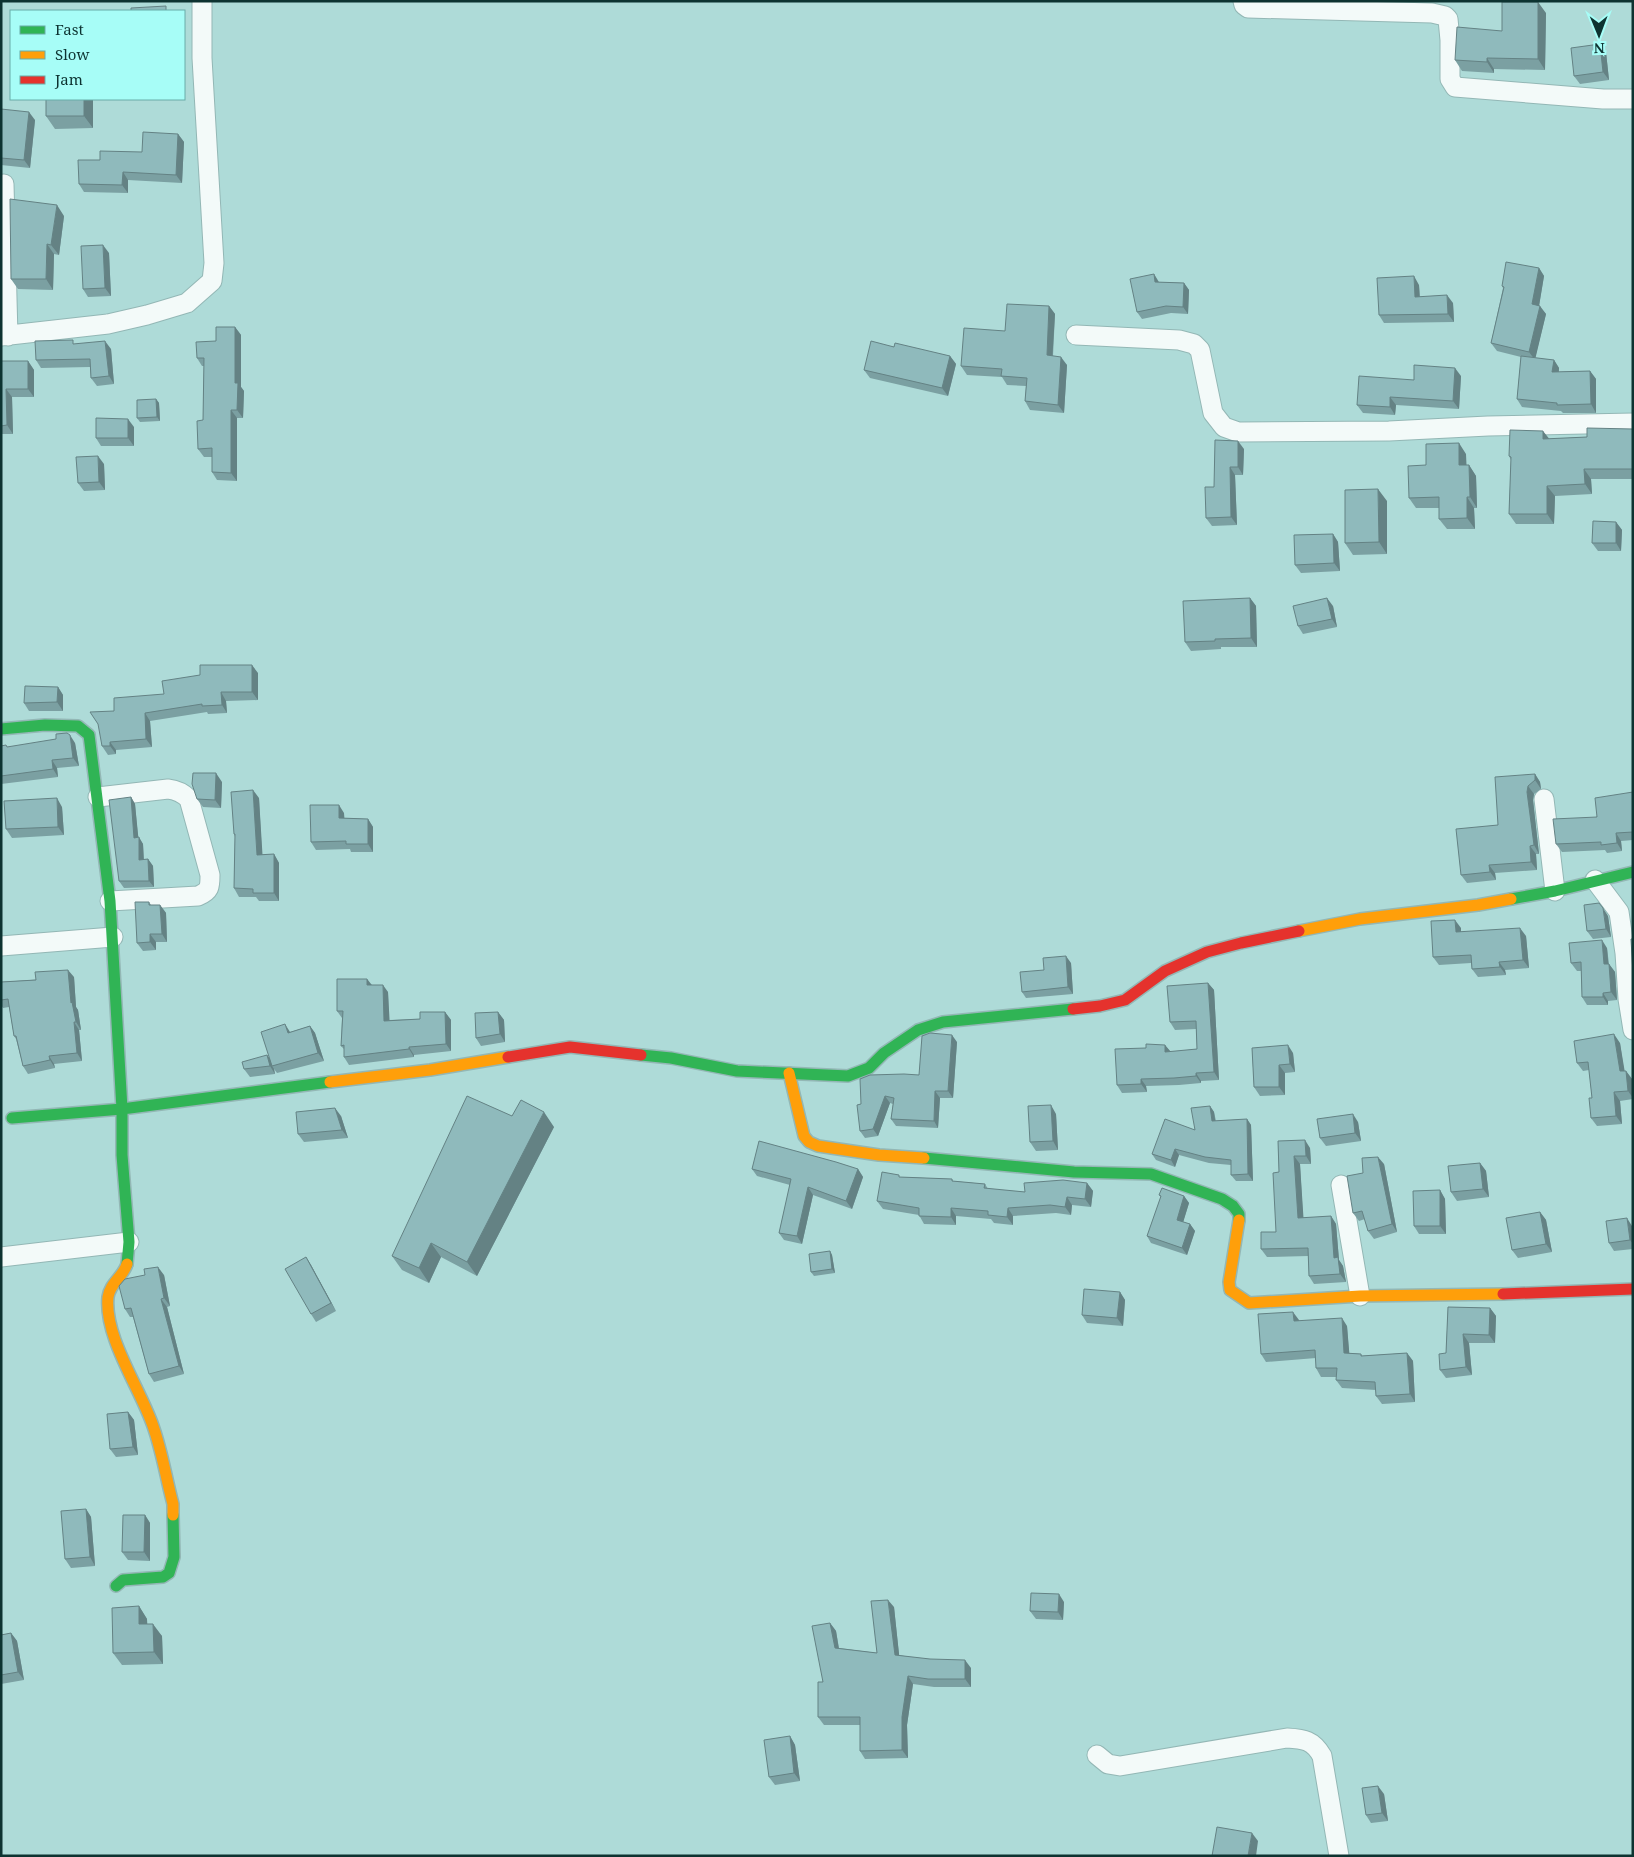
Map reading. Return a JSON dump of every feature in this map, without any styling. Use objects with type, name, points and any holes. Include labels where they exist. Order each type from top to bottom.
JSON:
[{"type":"street","points":[[4,184],[5,336],[108,324],[147,315],[188,303],[212,281],[214,263],[202,58],[202,1]]},
{"type":"street","points":[[1243,1],[1244,5],[1248,8],[1432,13],[1445,16],[1448,19],[1450,40],[1450,79],[1455,88],[1633,100]]},
{"type":"street","points":[[1076,335],[1153,338],[1179,340],[1194,344],[1200,350],[1213,413],[1224,427],[1238,432],[1633,423]]},
{"type":"street","points":[[1,729],[45,725],[78,726],[89,735],[98,798],[113,937],[115,1009],[122,1110],[122,1155],[129,1242],[125,1271],[110,1288],[108,1298],[112,1331],[153,1426],[173,1504],[174,1557],[169,1573],[163,1577],[123,1580],[116,1586]]},
{"type":"street","points":[[98,798],[168,789],[184,794],[189,799],[210,875],[210,887],[206,893],[198,896],[110,901]]},
{"type":"street","points":[[1544,800],[1555,891]]},
{"type":"street","points":[[12,1118],[122,1110],[184,1100],[430,1070],[570,1047],[671,1058],[737,1071],[848,1076],[869,1068],[884,1053],[918,1030],[944,1022],[1090,1007],[1125,1000],[1165,971],[1207,952],[1241,943],[1360,919],[1478,905],[1555,891],[1633,872]]},
{"type":"street","points":[[1595,880],[1618,912],[1625,953],[1628,999],[1633,1030]]},
{"type":"street","points":[[1,946],[113,937]]},
{"type":"street","points":[[789,1073],[804,1136],[818,1146],[879,1155],[958,1160],[1074,1172],[1151,1174],[1222,1199],[1233,1206],[1239,1214],[1229,1282],[1230,1290],[1249,1303],[1360,1296],[1540,1294],[1633,1289]]},
{"type":"street","points":[[1341,1185],[1360,1296]]},
{"type":"street","points":[[1,1257],[129,1242]]},
{"type":"street","points":[[1097,1755],[1108,1764],[1120,1766],[1287,1738],[1304,1739],[1317,1747],[1322,1756],[1339,1856]]},
{"type":"building","points":[[1502,2],[1538,2],[1538,59],[1487,58],[1487,62],[1455,60],[1457,27],[1502,31]]},
{"type":"building","points":[[166,6],[166,10],[131,10],[131,8]]},
{"type":"building","points":[[1600,44],[1603,72],[1574,76],[1571,48]]},
{"type":"building","points":[[46,100],[84,100],[84,116],[46,116]]},
{"type":"building","points":[[1,109],[29,112],[24,160],[1,158]]},
{"type":"building","points":[[143,132],[178,134],[176,175],[123,172],[122,185],[79,184],[78,160],[100,160],[100,151],[142,152]]},
{"type":"building","points":[[10,199],[57,205],[51,245],[47,244],[46,279],[11,279]]},
{"type":"building","points":[[103,245],[105,288],[83,289],[81,246]]},
{"type":"building","points":[[1506,262],[1539,268],[1532,304],[1540,306],[1529,352],[1491,343],[1504,287],[1502,286]]},
{"type":"building","points":[[1154,274],[1155,282],[1184,283],[1183,307],[1166,306],[1137,312],[1130,279]]},
{"type":"building","points":[[1414,276],[1415,297],[1447,295],[1448,314],[1379,315],[1377,278]]},
{"type":"building","points":[[1007,304],[1049,306],[1047,355],[1061,357],[1058,405],[1025,401],[1027,378],[1001,376],[1002,369],[961,366],[964,328],[1005,331]]},
{"type":"building","points":[[216,327],[235,327],[235,383],[238,383],[237,410],[231,410],[231,473],[212,472],[212,448],[198,449],[197,421],[203,420],[204,358],[197,358],[196,342],[216,341]]},
{"type":"building","points":[[73,340],[73,344],[105,341],[109,376],[91,378],[90,359],[36,360],[35,341]]},
{"type":"building","points":[[871,341],[894,347],[895,343],[950,356],[942,388],[864,370]]},
{"type":"building","points":[[1521,356],[1554,360],[1552,372],[1590,371],[1591,404],[1557,405],[1557,403],[1517,399]]},
{"type":"building","points":[[1,361],[28,361],[28,389],[6,389],[7,425],[1,426]]},
{"type":"building","points":[[1414,365],[1455,368],[1453,401],[1390,397],[1390,407],[1357,405],[1359,376],[1414,380]]},
{"type":"building","points":[[156,399],[157,417],[137,418],[137,400]]},
{"type":"building","points":[[96,418],[128,419],[128,438],[96,438]]},
{"type":"building","points":[[1587,428],[1633,429],[1633,469],[1584,469],[1585,484],[1547,486],[1547,514],[1509,514],[1510,430],[1543,431],[1543,439],[1587,437]]},
{"type":"building","points":[[1215,440],[1238,441],[1238,467],[1230,467],[1231,517],[1206,518],[1205,487],[1214,487]]},
{"type":"building","points":[[1459,443],[1459,465],[1469,465],[1470,497],[1467,497],[1467,518],[1439,519],[1439,497],[1409,498],[1408,466],[1426,465],[1426,444]]},
{"type":"building","points":[[98,456],[99,482],[78,483],[76,457]]},
{"type":"building","points":[[1378,489],[1379,542],[1345,543],[1345,490]]},
{"type":"building","points":[[1593,521],[1616,522],[1616,543],[1592,543]]},
{"type":"building","points":[[1333,534],[1334,563],[1295,565],[1294,535]]},
{"type":"building","points":[[1250,598],[1251,638],[1185,642],[1183,601]]},
{"type":"building","points":[[1327,598],[1332,619],[1298,626],[1293,606]]},
{"type":"building","points":[[200,665],[252,665],[252,692],[221,692],[222,705],[202,706],[202,704],[145,713],[146,739],[110,742],[110,746],[102,746],[98,724],[90,712],[114,711],[114,698],[164,694],[162,681],[200,675]]},
{"type":"building","points":[[25,686],[58,687],[57,702],[24,703]]},
{"type":"building","points":[[67,733],[70,735],[73,758],[52,760],[53,769],[1,776],[1,746],[6,745],[7,747],[56,739],[56,734]]},
{"type":"building","points":[[193,773],[216,773],[215,800],[197,799],[192,784]]},
{"type":"building","points":[[1535,774],[1535,780],[1528,786],[1527,792],[1534,845],[1530,846],[1531,862],[1489,865],[1490,872],[1461,875],[1456,829],[1498,825],[1495,777]]},
{"type":"building","points":[[253,790],[257,855],[274,854],[274,893],[253,893],[253,889],[234,888],[235,834],[231,792]]},
{"type":"building","points":[[1633,792],[1633,832],[1616,833],[1617,843],[1601,845],[1601,842],[1556,844],[1553,819],[1597,817],[1595,798]]},
{"type":"building","points":[[131,797],[134,838],[139,837],[139,860],[148,859],[149,881],[119,881],[109,800]]},
{"type":"building","points":[[57,798],[58,827],[6,829],[4,801]]},
{"type":"building","points":[[310,805],[339,805],[339,818],[368,819],[368,844],[346,844],[346,841],[311,842]]},
{"type":"building","points":[[135,902],[149,902],[149,905],[160,905],[162,934],[150,934],[150,942],[137,943]]},
{"type":"building","points":[[1599,903],[1603,908],[1606,929],[1587,931],[1584,905]]},
{"type":"building","points":[[1455,920],[1456,932],[1520,928],[1523,960],[1499,962],[1500,967],[1472,969],[1471,955],[1433,957],[1431,921]]},
{"type":"building","points":[[1631,939],[1633,939],[1633,974]]},
{"type":"building","points":[[1602,940],[1604,964],[1609,964],[1611,992],[1603,993],[1603,997],[1582,997],[1581,962],[1571,963],[1569,943]]},
{"type":"building","points":[[1066,956],[1068,987],[1022,992],[1020,972],[1044,970],[1043,958]]},
{"type":"building","points":[[68,970],[71,1003],[76,1022],[74,1022],[77,1053],[49,1056],[50,1060],[23,1066],[16,1036],[14,1036],[8,999],[1,1000],[1,982],[36,980],[35,972]]},
{"type":"building","points":[[337,979],[367,979],[367,985],[383,985],[384,1021],[420,1019],[420,1012],[445,1012],[446,1044],[409,1047],[409,1049],[344,1057],[344,1045],[341,1046],[343,1011],[337,1011]]},
{"type":"building","points":[[1208,983],[1214,1072],[1196,1073],[1196,1076],[1141,1079],[1141,1084],[1117,1085],[1115,1049],[1146,1048],[1146,1044],[1165,1045],[1165,1052],[1197,1049],[1196,1021],[1170,1022],[1167,986]]},
{"type":"building","points":[[498,1012],[500,1034],[476,1038],[475,1013]]},
{"type":"building","points":[[285,1024],[288,1033],[310,1026],[318,1053],[272,1066],[261,1032]]},
{"type":"building","points":[[930,1033],[952,1035],[948,1091],[935,1091],[934,1121],[891,1119],[894,1098],[885,1096],[873,1129],[860,1131],[857,1105],[861,1104],[860,1079],[870,1075],[919,1075],[922,1036]]},
{"type":"building","points":[[1614,1034],[1620,1071],[1626,1071],[1628,1091],[1614,1092],[1616,1116],[1591,1118],[1589,1098],[1592,1098],[1588,1062],[1577,1063],[1574,1041]]},
{"type":"building","points":[[1288,1045],[1290,1064],[1279,1065],[1279,1087],[1254,1087],[1252,1048]]},
{"type":"building","points":[[267,1055],[270,1066],[244,1069],[242,1062]]},
{"type":"building","points":[[467,1096],[512,1116],[521,1100],[544,1112],[467,1262],[431,1243],[419,1268],[392,1256]]},
{"type":"building","points":[[1051,1105],[1053,1141],[1030,1142],[1028,1106]]},
{"type":"building","points":[[1210,1106],[1212,1121],[1247,1119],[1248,1174],[1231,1175],[1231,1160],[1205,1157],[1175,1149],[1171,1160],[1152,1154],[1165,1119],[1195,1130],[1191,1108]]},
{"type":"building","points":[[335,1108],[342,1130],[298,1134],[296,1112]]},
{"type":"building","points":[[1353,1114],[1355,1133],[1320,1138],[1317,1119]]},
{"type":"building","points":[[1305,1140],[1306,1156],[1294,1156],[1298,1218],[1331,1216],[1334,1258],[1338,1257],[1340,1274],[1309,1276],[1308,1248],[1261,1249],[1261,1232],[1276,1232],[1273,1173],[1279,1172],[1278,1141]]},
{"type":"building","points":[[759,1141],[858,1169],[846,1201],[808,1187],[797,1236],[779,1233],[791,1179],[752,1169]]},
{"type":"building","points":[[1378,1157],[1392,1224],[1368,1231],[1362,1211],[1353,1213],[1347,1176],[1363,1173],[1362,1158]]},
{"type":"building","points":[[1480,1163],[1483,1189],[1451,1192],[1448,1166]]},
{"type":"building","points":[[882,1172],[899,1175],[899,1177],[952,1179],[952,1181],[985,1184],[984,1188],[1025,1192],[1024,1183],[1063,1180],[1087,1183],[1085,1199],[1067,1197],[1065,1207],[1050,1205],[1008,1208],[1007,1217],[988,1215],[988,1211],[951,1208],[951,1217],[919,1216],[919,1208],[877,1201]]},
{"type":"building","points":[[1162,1188],[1184,1196],[1177,1220],[1190,1224],[1182,1248],[1147,1236]]},
{"type":"building","points":[[1440,1190],[1440,1226],[1414,1226],[1413,1191]]},
{"type":"building","points":[[1540,1212],[1546,1244],[1512,1250],[1506,1218]]},
{"type":"building","points":[[1627,1218],[1630,1240],[1609,1243],[1606,1221]]},
{"type":"building","points":[[830,1251],[832,1269],[811,1272],[809,1254]]},
{"type":"building","points":[[306,1257],[331,1303],[311,1314],[285,1269]]},
{"type":"building","points":[[158,1267],[164,1298],[161,1299],[179,1366],[149,1374],[131,1308],[125,1309],[119,1286],[125,1279],[145,1275],[144,1269]]},
{"type":"building","points":[[1084,1289],[1120,1292],[1117,1318],[1082,1315]]},
{"type":"building","points":[[1448,1307],[1490,1308],[1489,1335],[1463,1334],[1466,1367],[1440,1370],[1439,1354],[1446,1353]]},
{"type":"building","points":[[1293,1312],[1294,1321],[1342,1318],[1344,1353],[1361,1354],[1361,1356],[1407,1353],[1410,1394],[1376,1396],[1375,1382],[1336,1380],[1337,1368],[1316,1368],[1315,1350],[1261,1354],[1258,1314]]},
{"type":"building","points":[[128,1412],[133,1447],[110,1449],[107,1414]]},
{"type":"building","points":[[86,1509],[90,1557],[65,1559],[61,1511]]},
{"type":"building","points":[[123,1515],[145,1515],[144,1552],[122,1552]]},
{"type":"building","points":[[1031,1593],[1059,1594],[1058,1612],[1030,1611]]},
{"type":"building","points":[[888,1600],[895,1655],[965,1660],[965,1679],[928,1679],[908,1676],[902,1717],[902,1750],[860,1751],[860,1717],[818,1717],[818,1682],[823,1682],[812,1626],[830,1623],[835,1648],[877,1653],[871,1601]]},
{"type":"building","points":[[139,1606],[139,1624],[153,1624],[154,1652],[113,1653],[112,1608]]},
{"type":"building","points":[[11,1633],[18,1672],[1,1675],[1,1635]]},
{"type":"building","points":[[790,1736],[794,1773],[769,1777],[764,1740]]},
{"type":"building","points":[[1378,1786],[1382,1813],[1366,1815],[1362,1788]]},
{"type":"building","points":[[1217,1827],[1252,1833],[1248,1856],[1212,1856]]},
{"type":"traffic: fast","points":[[1,729],[45,725],[78,726],[89,735],[110,901],[122,1109],[122,1155],[129,1242],[127,1264]]},
{"type":"traffic: fast","points":[[1511,899],[1555,891],[1633,872]]},
{"type":"traffic: fast","points":[[641,1055],[671,1058],[737,1071],[848,1076],[869,1068],[884,1053],[918,1030],[943,1022],[1073,1009]]},
{"type":"traffic: fast","points":[[12,1118],[122,1109],[330,1082]]},
{"type":"traffic: fast","points":[[924,1158],[1074,1172],[1151,1174],[1222,1199],[1233,1206],[1239,1214],[1239,1220]]},
{"type":"traffic: fast","points":[[116,1586],[123,1580],[163,1577],[169,1573],[174,1557],[173,1515]]},
{"type":"traffic: slow","points":[[1299,931],[1360,919],[1478,905],[1511,899]]},
{"type":"traffic: slow","points":[[330,1082],[430,1070],[508,1057]]},
{"type":"traffic: slow","points":[[789,1073],[804,1136],[809,1142],[818,1146],[879,1155],[924,1158]]},
{"type":"traffic: slow","points":[[1239,1220],[1229,1282],[1230,1290],[1249,1303],[1360,1296],[1503,1294]]},
{"type":"traffic: slow","points":[[127,1264],[123,1273],[109,1292],[108,1312],[117,1345],[156,1435],[173,1504],[173,1515]]},
{"type":"traffic: jam","points":[[1073,1009],[1100,1006],[1125,1000],[1165,971],[1207,952],[1299,931]]},
{"type":"traffic: jam","points":[[508,1057],[570,1047],[641,1055]]},
{"type":"traffic: jam","points":[[1503,1294],[1633,1289]]}]
